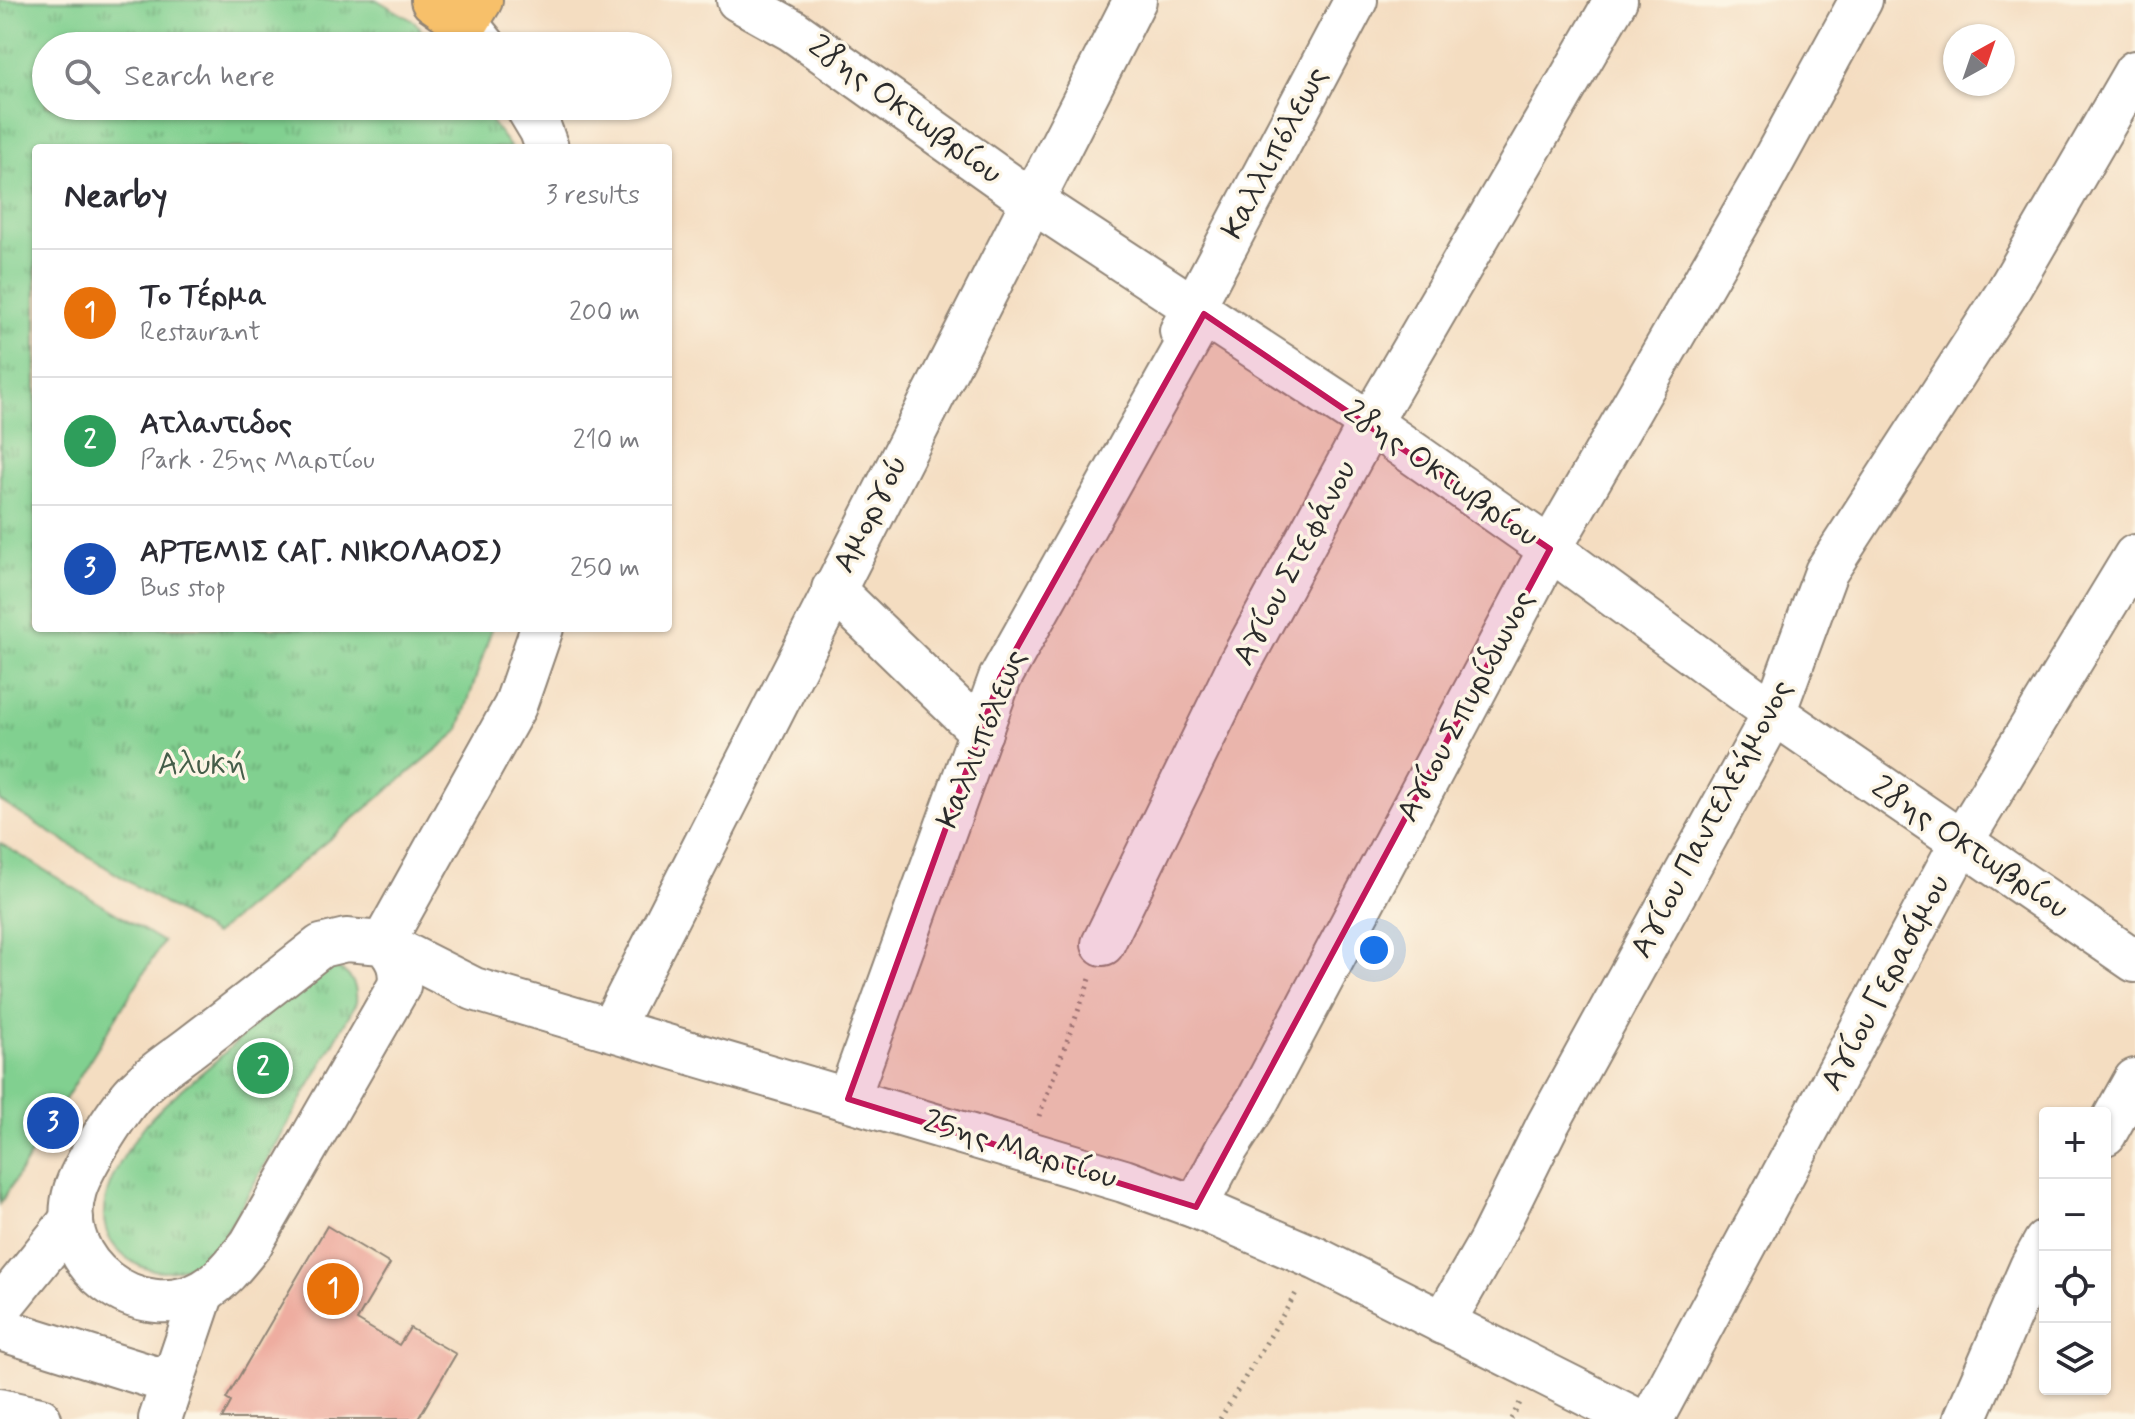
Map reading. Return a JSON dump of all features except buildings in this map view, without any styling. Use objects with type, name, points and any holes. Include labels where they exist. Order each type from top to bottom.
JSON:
[{"type":"street","name":"28ης Οκτωβρίου","points":[[738,0],[792,30],[1032,201],[1370,423],[1550,549],[1774,713],[2135,961]]},
{"type":"street","name":"Αμοργού","points":[[611,1029],[1135,0]]},
{"type":"street","name":"Καλλιπόλεως","points":[[848,1099],[1000,678],[1199,310],[1356,0]]},
{"type":"street","name":"Αγίου Στεφάνου","points":[[1103,944],[1240,663],[1370,423],[1616,0]]},
{"type":"street","name":"Αγίου Σπυρίδωνος","points":[[1196,1207],[1227,1148],[1258,1100],[1550,549],[1761,183],[1861,0]]},
{"type":"street","name":"Αγίου Παντελεήμονος","points":[[1443,1323],[1774,713],[1826,572],[2005,296],[2135,72]]},
{"type":"street","points":[[534,120],[546,144]]},
{"type":"street","name":"Αγίου Γερασίμου","points":[[1652,1419],[1962,841],[2135,556]]},
{"type":"street","points":[[833,589],[981,732]]},
{"type":"street","points":[[383,943],[515,706],[541,632]]},
{"type":"street","points":[[346,940],[383,943],[399,964],[399,986],[251,1244],[228,1272],[203,1292],[174,1301],[143,1300],[115,1288],[93,1270],[78,1246],[72,1219],[75,1191],[95,1148],[137,1089],[321,946],[346,940]]},
{"type":"street","name":"25ης Μαρτίου","points":[[383,943],[474,989],[1124,1181],[1196,1207],[1317,1259],[1635,1419]]},
{"type":"street","points":[[2111,1123],[2135,1080]]},
{"type":"street","points":[[0,1308],[72,1219]]},
{"type":"street","points":[[1965,1419],[2040,1251]]},
{"type":"street","points":[[0,1329],[166,1401],[203,1292]]},
{"type":"street","points":[[0,1410],[40,1419]]},
{"type":"path","points":[[1025,1152],[1103,944]]},
{"type":"path","points":[[1220,1419],[1317,1259]]},
{"type":"highlighted area","points":[[1204,314],[1550,549],[1196,1207],[848,1099],[1000,678]]},
{"type":"green space","name":"Αλυκή","points":[[0,0],[377,0],[415,22],[422,32],[32,32],[32,120],[490,120],[508,144],[32,144],[32,632],[491,632],[458,732],[214,935],[0,801]]},
{"type":"green space","points":[[0,843],[163,942],[0,1204]]},
{"type":"green space","points":[[327,967],[341,970],[350,978],[356,1003],[216,1251],[178,1270],[157,1271],[136,1264],[118,1250],[108,1234],[104,1217],[106,1198],[121,1161],[151,1119],[169,1101],[310,974]]},
{"type":"place","name":"Ατλαντιδος","points":[[263,1068]]},
{"type":"place","name":"ΑΡΤΕΜΙΣ (ΑΓ. ΝΙΚΟΛΑΟΣ)","points":[[53,1123]]},
{"type":"place","name":"Το Τέρμα","points":[[333,1289]]}]
